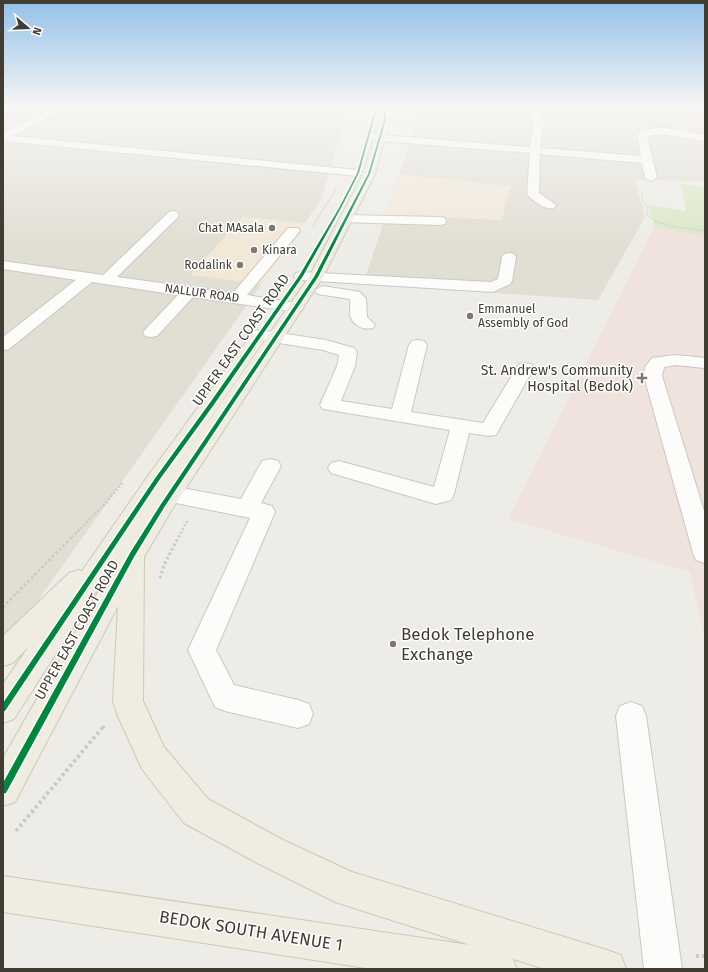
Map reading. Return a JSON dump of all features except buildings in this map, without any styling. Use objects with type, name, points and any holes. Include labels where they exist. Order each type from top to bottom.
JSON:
[{"type":"main road","name":"UPPER EAST COAST ROAD","points":[[308,281],[340,208],[366,154]]},
{"type":"main road","name":"UPPER EAST COAST ROAD","points":[[3,709],[164,486],[308,281],[346,219],[369,174],[372,154]]},
{"type":"main road","name":"UPPER EAST COAST ROAD","points":[[3,790],[132,555],[164,486]]},
{"type":"main road","points":[[3,654],[74,585],[119,525],[164,486]]},
{"type":"main road","points":[[132,555],[128,701],[132,714],[153,758],[196,811],[271,852],[348,889],[607,969]]},
{"type":"main road","name":"BEDOK SOUTH AVENUE 1","points":[[3,894],[498,969]]},
{"type":"street","points":[[120,160],[128,154]]},
{"type":"street","points":[[167,154],[358,173]]},
{"type":"street","points":[[535,154],[533,194],[550,205]]},
{"type":"street","points":[[583,154],[646,160]]},
{"type":"street","points":[[645,154],[651,178]]},
{"type":"street","points":[[107,279],[173,215]]},
{"type":"street","points":[[346,219],[440,221]]},
{"type":"street","points":[[236,299],[293,231]]},
{"type":"street","points":[[308,281],[494,287],[505,281],[509,257]]},
{"type":"street","name":"NALLUR ROAD","points":[[3,265],[289,306]]},
{"type":"street","points":[[3,345],[89,277]]},
{"type":"street","points":[[308,281],[356,295],[358,299],[359,318],[367,325]]},
{"type":"street","points":[[151,332],[189,292]]},
{"type":"street","points":[[268,336],[326,345],[348,352],[346,366],[330,405],[489,430],[525,368]]},
{"type":"street","points":[[400,416],[418,345]]},
{"type":"street","points":[[705,363],[675,360],[658,362],[654,367],[654,376],[705,553]]},
{"type":"street","points":[[339,468],[436,496],[444,494],[461,426]]},
{"type":"street","points":[[247,509],[270,466]]},
{"type":"street","points":[[164,486],[247,509],[264,512],[264,515],[202,650],[225,697],[298,714]]},
{"type":"street","points":[[631,716],[663,962]]},
{"type":"path","points":[[651,178],[642,184],[642,200],[648,207],[649,217],[664,223],[705,231]]},
{"type":"path","points":[[16,831],[91,741],[128,701]]},
{"type":"path","points":[[663,962],[705,956]]},
{"type":"shaded area","points":[[3,154],[335,154],[321,200],[3,650]]},
{"type":"shaded area","points":[[406,154],[705,154],[705,181],[635,180],[645,217],[598,300],[363,284]]},
{"type":"shaded area","points":[[399,174],[510,186],[502,220],[386,215]]},
{"type":"shaded area","points":[[243,217],[306,223],[262,284],[190,275]]},
{"type":"shaded area","name":"St. Andrew's Community Hospital (Bedok)","points":[[654,227],[705,236],[705,642],[690,572],[508,519]]},
{"type":"green space","points":[[681,184],[705,187],[705,236],[654,227],[649,205],[686,211]]},
{"type":"cycle path","points":[[3,709],[158,478],[301,276],[358,173],[363,154]]},
{"type":"cycle path","points":[[3,790],[132,555],[163,505],[316,277],[369,174],[375,154]]},
{"type":"place","name":"Chat MAsala","points":[[272,228]]},
{"type":"place","name":"Kinara","points":[[254,250]]},
{"type":"place","name":"Rodalink","points":[[240,265]]},
{"type":"place","name":"Emmanuel Assembly of God","points":[[470,316]]},
{"type":"place","name":"St. Andrew's Community Hospital (Bedok)","points":[[642,378]]},
{"type":"place","name":"Bedok Telephone Exchange","points":[[393,644]]}]
